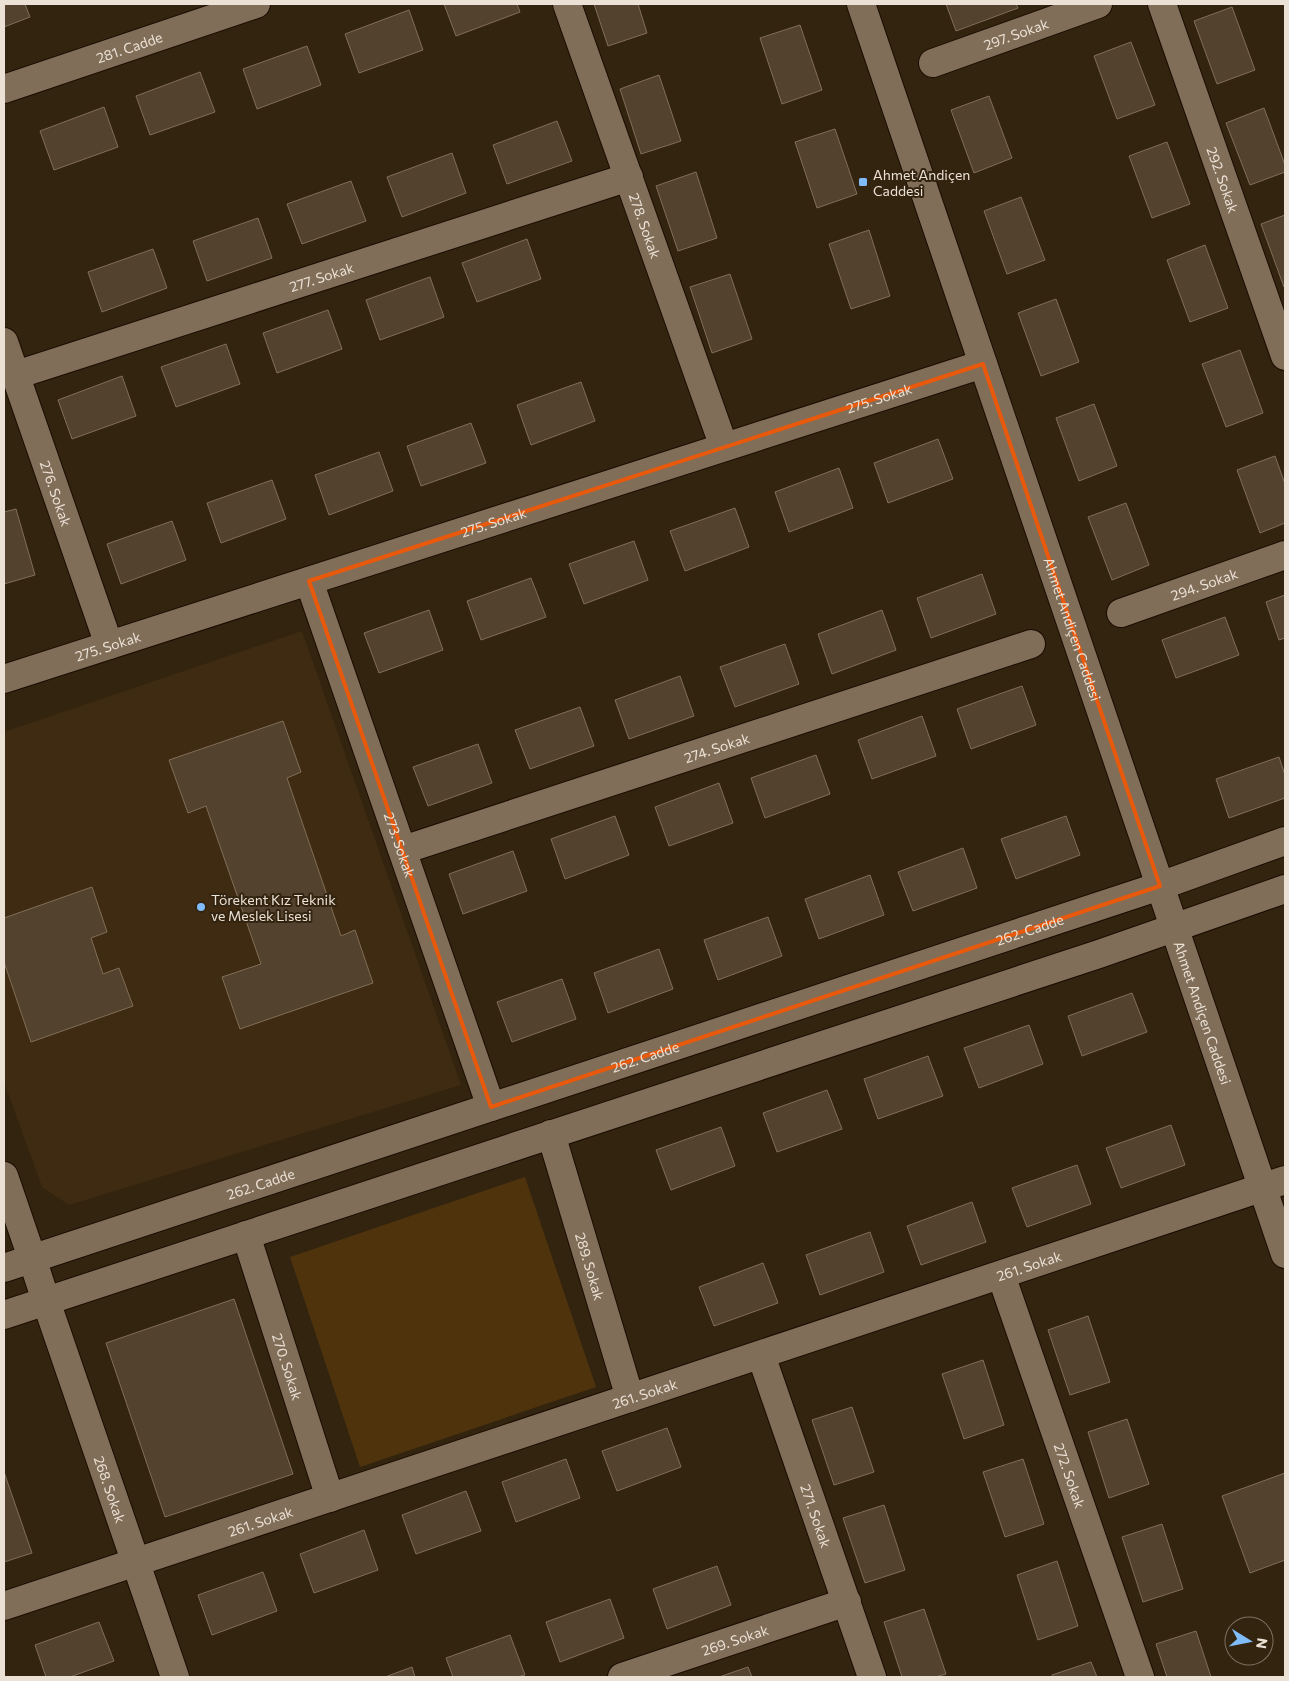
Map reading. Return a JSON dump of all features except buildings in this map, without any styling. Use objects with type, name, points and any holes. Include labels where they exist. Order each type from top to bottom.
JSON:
[{"type":"street","name":"281. Cadde","points":[[4,89],[256,4]]},
{"type":"street","name":"278. Sokak","points":[[567,4],[724,447]]},
{"type":"street","name":"Ahmet Andiçen Caddesi","points":[[861,4],[1175,929],[1274,1184],[1285,1254]]},
{"type":"street","name":"297. Sokak","points":[[933,63],[1098,4]]},
{"type":"street","name":"292. Sokak","points":[[1162,4],[1285,356]]},
{"type":"street","name":"277. Sokak","points":[[16,376],[629,177]]},
{"type":"street","name":"276. Sokak","points":[[4,342],[110,645]]},
{"type":"street","name":"275. Sokak","points":[[4,680],[983,364]]},
{"type":"street","name":"294. Sokak","points":[[1121,613],[1285,555]]},
{"type":"street","name":"273. Sokak","points":[[309,581],[491,1107]]},
{"type":"street","name":"274. Sokak","points":[[403,850],[1031,644]]},
{"type":"street","name":"262. Cadde","points":[[4,1268],[1160,886],[1285,841]]},
{"type":"street","points":[[4,1315],[1175,929],[1285,890]]},
{"type":"street","name":"289. Sokak","points":[[552,1134],[630,1398]]},
{"type":"street","points":[[4,1176],[32,1258]]},
{"type":"street","name":"261. Sokak","points":[[4,1606],[1274,1184]]},
{"type":"street","name":"270. Sokak","points":[[246,1235],[330,1498]]},
{"type":"street","name":"268. Sokak","points":[[32,1258],[175,1677]]},
{"type":"street","name":"272. Sokak","points":[[1001,1275],[1140,1677]]},
{"type":"street","name":"271. Sokak","points":[[761,1354],[872,1677]]},
{"type":"street","name":"269. Sokak","points":[[622,1677],[847,1602]]},
{"type":"highlighted area","points":[[983,364],[1160,886],[491,1107],[309,581]]},
{"type":"shaded area","name":"Törekent Kız Teknik ve Meslek Lisesi","points":[[302,631],[461,1085],[69,1205],[42,1187],[4,1082],[4,732]]},
{"type":"shaded area","points":[[525,1177],[596,1387],[360,1467],[290,1257]]},
{"type":"place","name":"Ahmet Andiçen Caddesi","points":[[863,182]]},
{"type":"place","name":"Törekent Kız Teknik ve Meslek Lisesi","points":[[201,907]]}]
